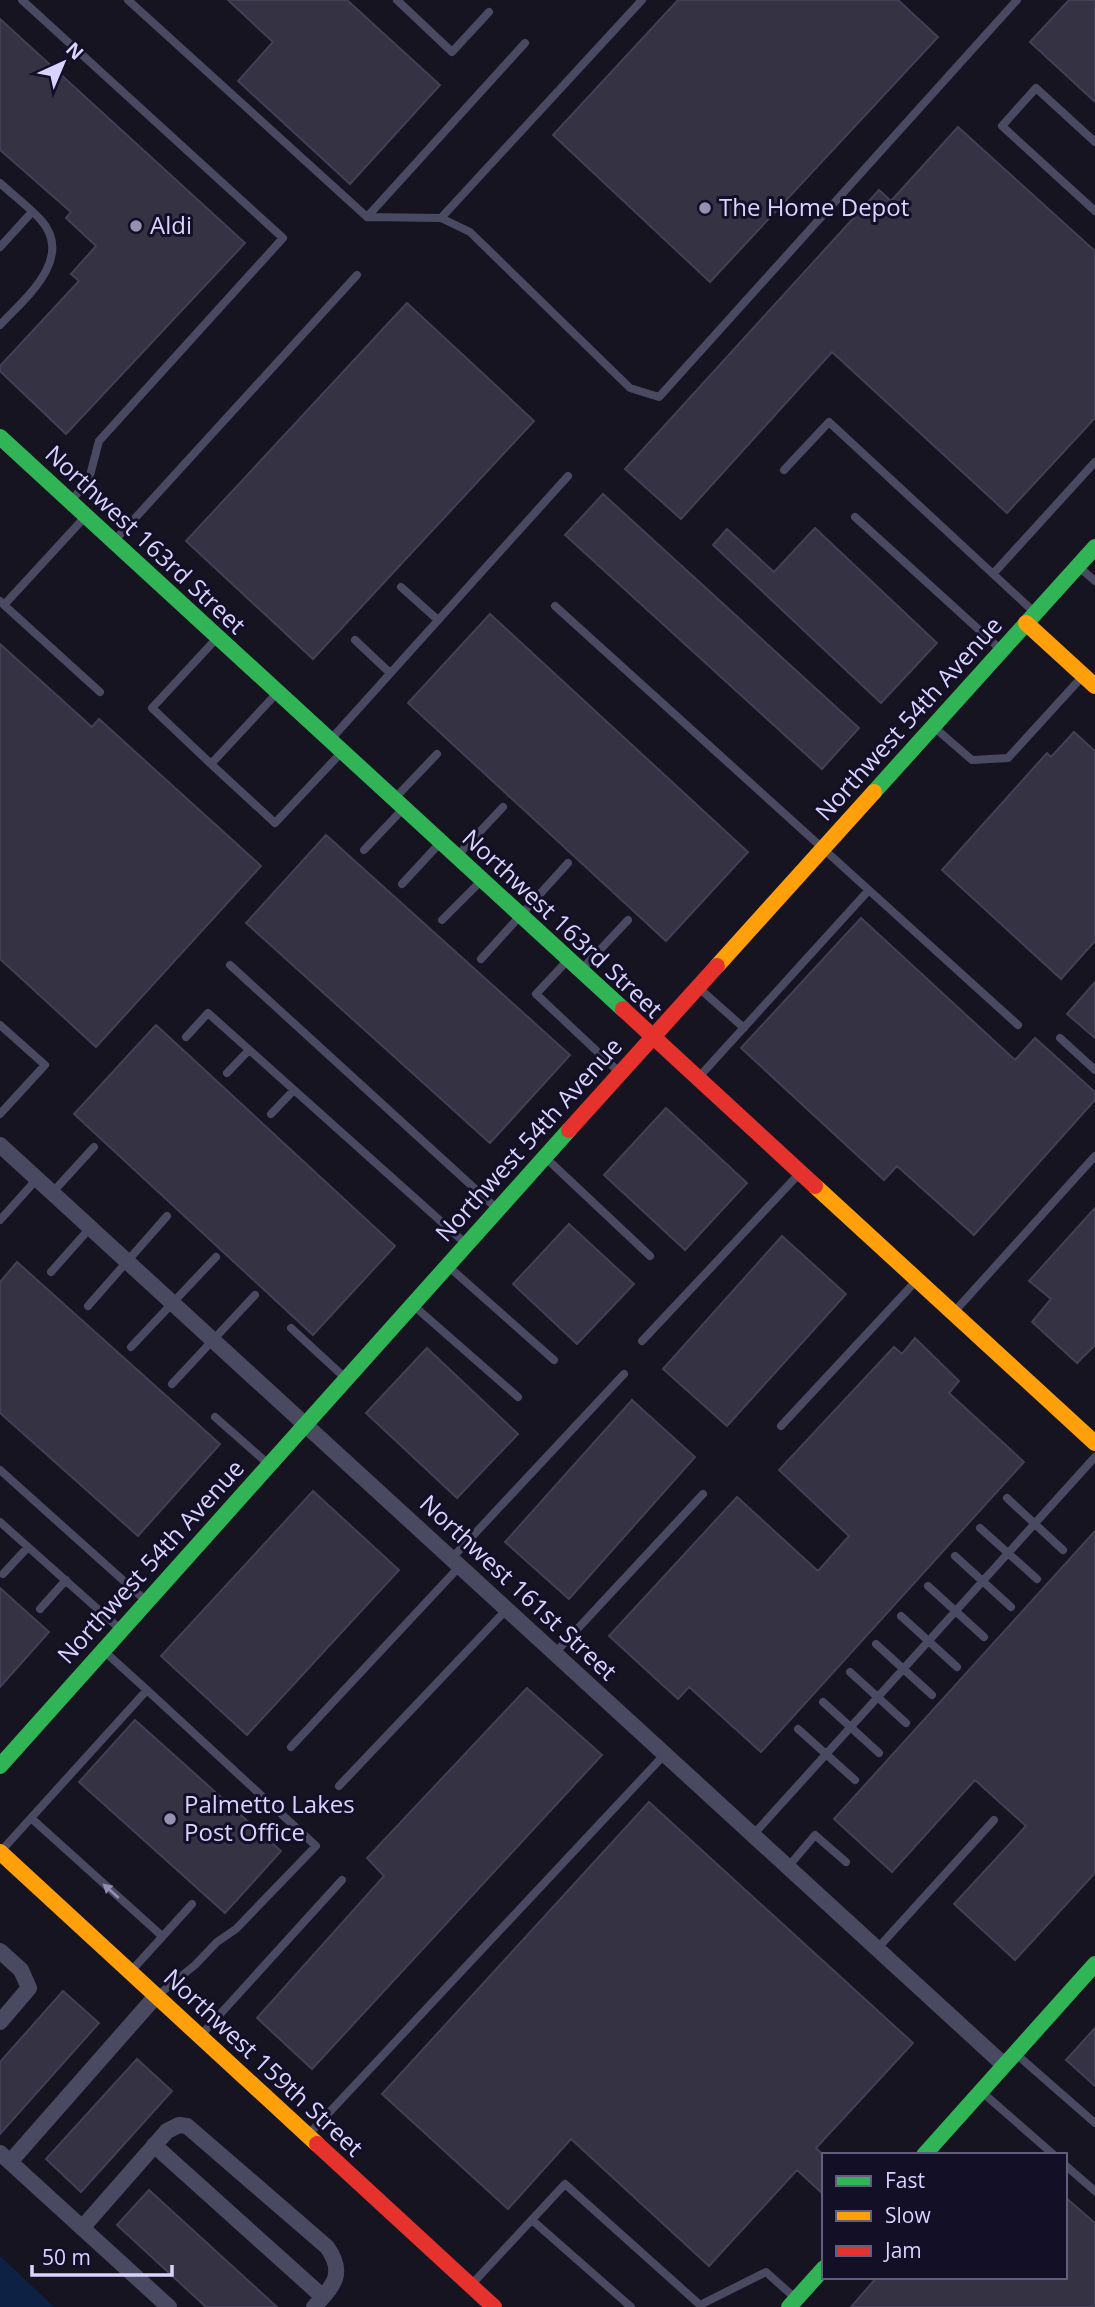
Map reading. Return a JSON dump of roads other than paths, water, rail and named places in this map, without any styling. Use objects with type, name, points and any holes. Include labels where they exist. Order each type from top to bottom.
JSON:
[{"type":"street","name":"Northwest 163rd Street","points":[[0,437],[953,1313],[1093,1437]]},
{"type":"street","name":"Northwest 54th Avenue","points":[[0,1766],[345,1378],[1095,547]]},
{"type":"street","points":[[1031,618],[1089,681]]},
{"type":"street","name":"Northwest 161st Street","points":[[0,1146],[877,1949],[1009,2059]]},
{"type":"street","name":"Northwest 159th Street","points":[[0,1852],[495,2307]]},
{"type":"street","points":[[0,1951],[21,1970],[29,1988],[3,2011]]},
{"type":"street","points":[[926,2153],[1095,1964]]},
{"type":"street","points":[[156,1996],[5,2158],[169,2307]]},
{"type":"street","points":[[82,2228],[167,2131],[179,2125],[187,2126],[327,2246],[335,2259],[333,2286],[318,2302],[155,2145]]},
{"type":"street","points":[[792,2303],[822,2270]]},
{"type":"lane","points":[[22,0],[283,239],[99,441],[89,479],[71,502]]},
{"type":"lane","points":[[128,0],[367,217],[441,218],[470,232],[630,388],[659,397],[1017,0]]},
{"type":"lane","points":[[397,0],[452,52],[489,12]]},
{"type":"lane","points":[[441,218],[642,0]]},
{"type":"lane","points":[[367,217],[525,43]]},
{"type":"lane","points":[[1095,142],[1036,88],[1002,126],[1095,211]]},
{"type":"lane","points":[[0,183],[42,221],[50,235],[53,255],[44,277],[0,325]]},
{"type":"lane","points":[[0,247],[32,212]]},
{"type":"lane","points":[[114,542],[357,275]]},
{"type":"lane","points":[[784,470],[829,422],[993,573],[1031,618]]},
{"type":"lane","points":[[993,573],[1095,463]]},
{"type":"lane","points":[[330,740],[568,477]]},
{"type":"lane","points":[[86,515],[2,603],[100,692]]},
{"type":"lane","points":[[855,517],[1002,650]]},
{"type":"lane","points":[[1078,566],[1095,581]]},
{"type":"lane","points":[[401,587],[438,620]]},
{"type":"lane","points":[[555,606],[1018,1025]]},
{"type":"lane","points":[[218,637],[152,708],[275,823],[342,751]]},
{"type":"lane","points":[[355,640],[390,673]]},
{"type":"lane","points":[[933,726],[972,760],[1008,758],[1089,681]]},
{"type":"lane","points":[[211,764],[278,692]]},
{"type":"lane","points":[[364,850],[437,754]]},
{"type":"lane","points":[[456,857],[503,807]]},
{"type":"lane","points":[[402,884],[440,842]]},
{"type":"lane","points":[[481,959],[568,863]]},
{"type":"lane","points":[[442,920],[482,880]]},
{"type":"lane","points":[[698,1079],[868,891]]},
{"type":"lane","points":[[580,971],[628,920]]},
{"type":"lane","points":[[568,959],[536,994],[620,1073]]},
{"type":"lane","points":[[230,965],[497,1209]]},
{"type":"lane","points":[[698,987],[744,1028]]},
{"type":"lane","points":[[186,1037],[208,1013],[467,1244]]},
{"type":"lane","points":[[0,1025],[45,1065],[0,1114]]},
{"type":"lane","points":[[1060,1038],[1095,1070]]},
{"type":"lane","points":[[227,1073],[249,1050]]},
{"type":"lane","points":[[271,1114],[294,1090]]},
{"type":"lane","points":[[52,1193],[94,1147]]},
{"type":"lane","points":[[953,1313],[1095,1156]]},
{"type":"lane","points":[[544,1157],[650,1256]]},
{"type":"lane","points":[[642,1341],[800,1173]]},
{"type":"lane","points":[[0,1220],[37,1179]]},
{"type":"lane","points":[[88,1306],[167,1216]]},
{"type":"lane","points":[[51,1272],[90,1228]]},
{"type":"lane","points":[[131,1347],[216,1258]]},
{"type":"lane","points":[[447,1265],[554,1360]]},
{"type":"lane","points":[[781,1426],[917,1280]]},
{"type":"lane","points":[[172,1384],[255,1295]]},
{"type":"lane","points":[[412,1304],[518,1397]]},
{"type":"lane","points":[[291,1328],[345,1378]]},
{"type":"lane","points":[[291,1747],[624,1374]]},
{"type":"lane","points":[[215,1417],[268,1464]]},
{"type":"lane","points":[[753,1835],[1095,1457]]},
{"type":"lane","points":[[0,1470],[147,1601]]},
{"type":"lane","points":[[555,1653],[703,1494]]},
{"type":"lane","points":[[1007,1499],[1063,1550]]},
{"type":"lane","points":[[0,1522],[121,1630]]},
{"type":"lane","points":[[980,1528],[1037,1579]]},
{"type":"lane","points":[[3,1574],[27,1547]]},
{"type":"lane","points":[[955,1556],[1011,1607]]},
{"type":"lane","points":[[40,1609],[66,1580]]},
{"type":"lane","points":[[928,1586],[984,1637]]},
{"type":"lane","points":[[339,1786],[507,1609]]},
{"type":"lane","points":[[901,1616],[957,1667]]},
{"type":"lane","points":[[876,1644],[932,1695]]},
{"type":"lane","points":[[103,1650],[316,1846],[236,1929],[217,1942],[195,1965],[156,1996]]},
{"type":"lane","points":[[850,1672],[906,1723]]},
{"type":"lane","points":[[0,1852],[147,1690]]},
{"type":"lane","points":[[823,1702],[879,1753]]},
{"type":"lane","points":[[798,1730],[855,1780]]},
{"type":"lane","points":[[308,2136],[665,1754]]},
{"type":"lane","points":[[31,1818],[162,1936]]},
{"type":"lane","points":[[877,1949],[994,1820]]},
{"type":"lane","points":[[788,1867],[815,1835],[846,1862]]},
{"type":"lane","points":[[200,2036],[342,1880]]},
{"type":"lane","points":[[130,1972],[192,1904]]},
{"type":"lane","points":[[1009,2059],[1095,2123]]},
{"type":"lane","points":[[981,2091],[1052,2153]]},
{"type":"lane","points":[[1067,2167],[1095,2191]]},
{"type":"lane","points":[[471,2286],[565,2184],[699,2305],[766,2272],[792,2303]]},
{"type":"lane","points":[[532,2220],[631,2307]]},
{"type":"water","points":[[0,2256],[54,2307],[0,2307]]},
{"type":"place","name":"The Home Depot","points":[[705,208]]},
{"type":"place","name":"Aldi","points":[[136,226]]},
{"type":"place","name":"Palmetto Lakes Post Office","points":[[170,1819]]}]
